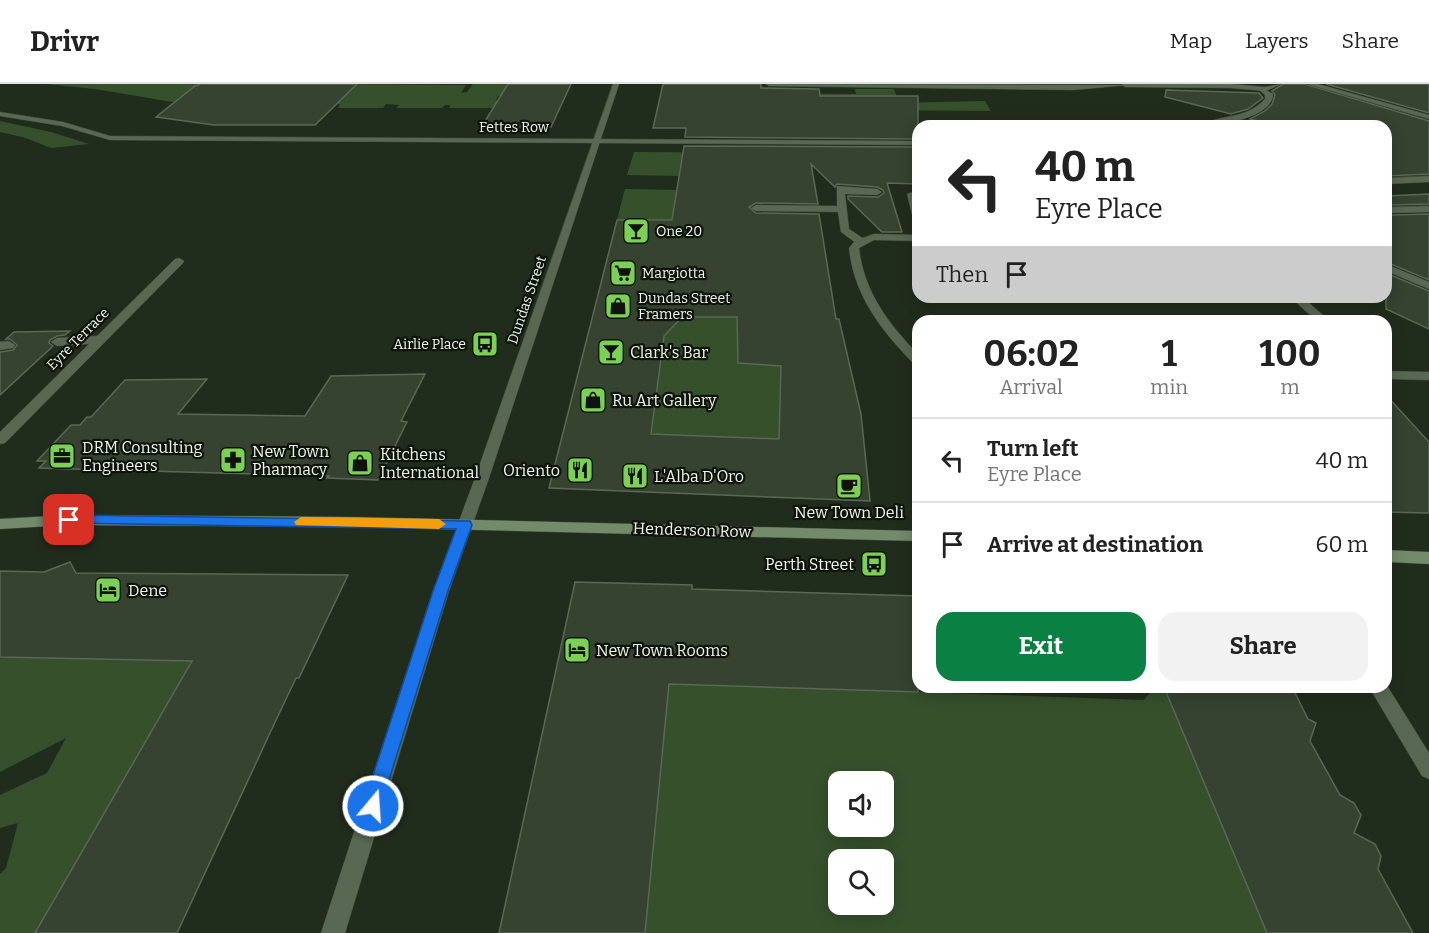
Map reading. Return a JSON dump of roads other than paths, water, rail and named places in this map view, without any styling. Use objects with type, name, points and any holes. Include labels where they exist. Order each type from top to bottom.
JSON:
[{"type":"main road","name":"Henderson Row","points":[[0,524],[69,520],[465,525],[912,536]]},
{"type":"main road","points":[[1392,556],[1429,558]]},
{"type":"street","name":"Dundas Street","points":[[333,933],[441,591],[616,84]]},
{"type":"street","points":[[770,84],[1073,88],[1124,85],[1224,86],[1262,89],[1272,88],[1278,84]]},
{"type":"street","points":[[1310,84],[1429,117]]},
{"type":"street","points":[[1028,96],[1070,91],[1074,90],[1073,88]]},
{"type":"street","points":[[1228,120],[1258,108],[1269,99],[1269,94],[1262,89]]},
{"type":"street","name":"Fettes Row","points":[[0,114],[44,120],[110,138],[912,143]]},
{"type":"street","points":[[1392,181],[1429,179]]},
{"type":"street","points":[[860,241],[844,230],[840,189],[877,192]]},
{"type":"street","points":[[756,208],[842,209]]},
{"type":"street","points":[[1400,210],[1429,209]]},
{"type":"street","points":[[912,238],[880,238],[860,241],[854,248],[857,277],[882,321],[912,354]]},
{"type":"street","name":"Eyre Terrace","points":[[0,440],[179,261]]},
{"type":"street","points":[[1392,270],[1429,286]]},
{"type":"street","points":[[1303,303],[1317,315]]},
{"type":"street","points":[[57,342],[99,340]]},
{"type":"street","points":[[1392,375],[1429,376]]},
{"type":"street","points":[[1382,693],[1429,770]]},
{"type":"place","name":"One 20","points":[[636,231]]},
{"type":"place","name":"Margiotta","points":[[623,273]]},
{"type":"place","name":"Dundas Street Framers","points":[[618,306]]},
{"type":"place","name":"Airlie Place","points":[[485,344]]},
{"type":"place","name":"Clark's Bar","points":[[611,352]]},
{"type":"place","name":"Ru Art Gallery","points":[[593,400]]},
{"type":"place","name":"DRM Consulting Engineers","points":[[62,456]]},
{"type":"place","name":"New Town Pharmacy","points":[[233,460]]},
{"type":"place","name":"Kitchens International","points":[[360,463]]},
{"type":"place","name":"Oriento","points":[[580,470]]},
{"type":"place","name":"L'Alba D'Oro","points":[[635,476]]},
{"type":"place","name":"New Town Deli","points":[[849,486]]},
{"type":"place","name":"Perth Street","points":[[874,564]]},
{"type":"place","name":"Dene","points":[[108,590]]},
{"type":"place","name":"New Town Rooms","points":[[577,650]]}]
